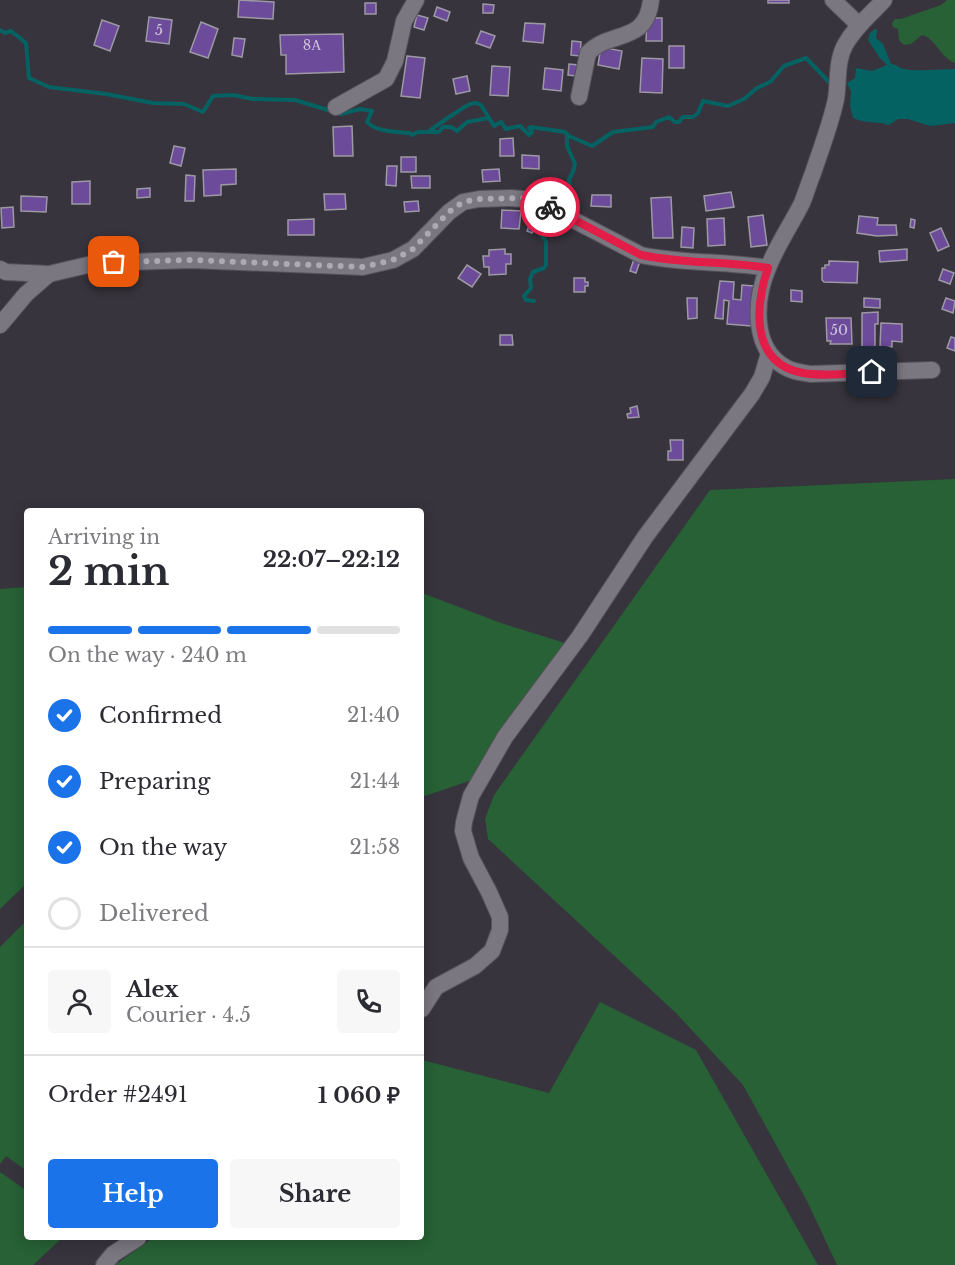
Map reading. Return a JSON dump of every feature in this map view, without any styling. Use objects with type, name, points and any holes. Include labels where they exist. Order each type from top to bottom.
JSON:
[{"type":"street","points":[[336,107],[386,79],[395,61],[404,21],[416,0]]},
{"type":"street","points":[[579,97],[588,53],[598,45],[632,33],[643,24],[649,13],[651,0]]},
{"type":"street","points":[[833,0],[859,25]]},
{"type":"street","points":[[884,0],[859,25],[845,45],[840,58],[836,99],[803,201],[768,268],[762,287],[759,314],[761,335],[769,353],[784,367],[812,374],[932,370]]},
{"type":"street","points":[[0,269],[6,272],[49,274],[79,266],[114,262],[192,260],[363,267],[393,260],[413,249],[449,212],[463,202],[510,198],[535,200],[641,255],[741,263],[768,268]]},
{"type":"street","points":[[0,325],[26,294],[49,274]]},
{"type":"street","points":[[424,1006],[436,987],[476,966],[492,951],[500,930],[500,917],[471,858],[463,831],[471,796],[505,737],[580,636],[645,537],[752,394],[762,377],[769,353]]},
{"type":"street","points":[[104,1265],[113,1254],[135,1240]]},
{"type":"shaded area","points":[[947,0],[955,0],[955,63],[945,57],[931,40],[922,35],[911,44],[904,45],[899,40],[898,29],[893,27],[892,23],[895,19],[941,5]]},
{"type":"shaded area","points":[[877,30],[876,38],[883,44],[891,64],[910,70],[955,69],[955,123],[930,126],[908,119],[898,119],[889,125],[853,118],[850,106],[851,91],[847,83],[855,78],[856,68],[872,71],[887,65],[868,40],[870,33]]},
{"type":"shaded area","points":[[955,479],[955,1265],[837,1265],[807,1201],[743,1085],[676,1013],[488,839],[485,819],[494,795],[710,490]]},
{"type":"shaded area","points":[[24,587],[24,886],[0,909],[0,589]]},
{"type":"shaded area","points":[[424,594],[501,623],[565,643],[472,780],[424,796]]},
{"type":"shaded area","points":[[24,923],[24,1169],[6,1156],[0,1164],[0,947]]},
{"type":"shaded area","points":[[600,1002],[696,1050],[818,1265],[115,1265],[150,1240],[424,1240],[424,1061],[549,1093]]},
{"type":"shaded area","points":[[0,1172],[24,1189],[24,1240],[60,1240],[33,1265],[0,1265]]},
{"type":"building","points":[[239,0],[274,2],[273,19],[238,17]]},
{"type":"building","points":[[768,0],[789,0],[789,3],[768,3]]},
{"type":"building","points":[[365,3],[376,3],[376,14],[365,14]]},
{"type":"building","points":[[483,4],[494,5],[493,13],[483,13]]},
{"type":"building","points":[[437,7],[450,12],[447,21],[434,16]]},
{"type":"building","points":[[417,15],[428,18],[424,30],[414,27]]},
{"type":"building","points":[[149,17],[172,20],[169,44],[146,41]]},
{"type":"building","points":[[647,18],[662,18],[662,41],[646,41]]},
{"type":"building","points":[[102,20],[119,26],[110,51],[94,45]]},
{"type":"building","points":[[201,22],[218,29],[208,58],[190,52]]},
{"type":"building","points":[[525,23],[545,24],[543,43],[523,41]]},
{"type":"building","points":[[481,31],[495,36],[490,48],[476,43]]},
{"type":"building","points":[[343,34],[344,72],[286,74],[286,55],[281,55],[280,35]]},
{"type":"building","points":[[234,38],[245,39],[242,57],[232,55]]},
{"type":"building","points":[[572,41],[581,42],[580,56],[571,55]]},
{"type":"building","points":[[669,46],[684,46],[684,68],[669,68]]},
{"type":"building","points":[[601,47],[622,51],[619,69],[598,65]]},
{"type":"building","points":[[407,56],[425,58],[420,98],[401,96]]},
{"type":"building","points":[[642,58],[663,59],[662,93],[640,92]]},
{"type":"building","points":[[569,64],[578,65],[576,76],[568,75]]},
{"type":"building","points":[[492,66],[510,67],[508,96],[490,95]]},
{"type":"building","points":[[545,68],[563,70],[561,91],[543,89]]},
{"type":"building","points":[[467,76],[470,91],[456,94],[453,79]]},
{"type":"building","points":[[352,126],[353,156],[334,156],[333,127]]},
{"type":"building","points":[[513,138],[514,156],[500,156],[500,139]]},
{"type":"building","points":[[174,146],[185,148],[181,166],[170,163]]},
{"type":"building","points":[[522,155],[539,156],[539,169],[522,168]]},
{"type":"building","points":[[401,157],[416,157],[416,172],[401,172]]},
{"type":"building","points":[[387,166],[397,166],[396,186],[386,185]]},
{"type":"building","points":[[236,169],[236,184],[221,185],[221,195],[204,196],[203,170]]},
{"type":"building","points":[[499,169],[500,181],[483,182],[482,170]]},
{"type":"building","points":[[186,175],[195,176],[194,201],[185,201]]},
{"type":"building","points":[[411,176],[430,176],[430,188],[412,188]]},
{"type":"building","points":[[90,181],[90,204],[72,204],[72,182]]},
{"type":"building","points":[[150,188],[150,197],[137,198],[137,189]]},
{"type":"building","points":[[731,192],[734,207],[706,211],[704,196]]},
{"type":"building","points":[[324,194],[345,194],[346,209],[325,210]]},
{"type":"building","points":[[592,195],[611,195],[611,207],[591,206]]},
{"type":"building","points":[[21,196],[47,197],[46,212],[21,211]]},
{"type":"building","points":[[671,197],[673,238],[653,238],[651,198]]},
{"type":"building","points":[[418,201],[419,211],[405,212],[404,202]]},
{"type":"building","points":[[13,207],[14,227],[2,228],[1,208]]},
{"type":"building","points":[[502,210],[521,211],[519,229],[501,228]]},
{"type":"building","points":[[533,215],[538,217],[532,233],[527,231]]},
{"type":"building","points":[[763,215],[767,245],[751,247],[748,217]]},
{"type":"building","points":[[859,216],[878,218],[877,225],[896,225],[897,235],[877,236],[857,233]]},
{"type":"building","points":[[724,218],[725,245],[708,246],[707,219]]},
{"type":"building","points":[[314,219],[314,235],[288,235],[288,220]]},
{"type":"building","points":[[911,219],[915,220],[914,228],[910,227]]},
{"type":"building","points":[[682,227],[694,228],[693,248],[681,247]]},
{"type":"building","points":[[941,228],[949,246],[938,251],[930,233]]},
{"type":"building","points":[[505,249],[505,254],[511,254],[511,264],[506,264],[506,274],[489,275],[489,267],[484,267],[483,256],[489,256],[489,250]]},
{"type":"building","points":[[907,249],[907,260],[880,262],[879,251]]},
{"type":"building","points":[[634,259],[640,261],[636,273],[630,271]]},
{"type":"building","points":[[829,261],[858,262],[857,283],[824,282],[822,268],[829,265]]},
{"type":"building","points":[[467,265],[481,274],[472,287],[458,278]]},
{"type":"building","points":[[943,269],[954,273],[950,284],[939,280]]},
{"type":"building","points":[[574,278],[585,278],[588,286],[585,286],[585,292],[574,292]]},
{"type":"building","points":[[720,281],[734,282],[733,299],[741,300],[742,285],[754,286],[751,326],[727,324],[729,301],[724,300],[723,319],[715,318]]},
{"type":"building","points":[[791,290],[802,291],[802,302],[791,301]]},
{"type":"building","points":[[687,298],[697,298],[697,318],[688,319]]},
{"type":"building","points":[[864,298],[880,299],[880,308],[864,307]]},
{"type":"building","points":[[946,298],[955,301],[953,313],[942,309]]},
{"type":"building","points":[[878,312],[878,324],[875,324],[875,348],[862,348],[862,313]]},
{"type":"building","points":[[826,318],[851,318],[852,344],[830,344],[831,341],[827,341]]},
{"type":"building","points":[[881,323],[902,324],[902,342],[892,341],[892,347],[880,347]]},
{"type":"building","points":[[500,335],[512,335],[513,345],[500,345]]},
{"type":"building","points":[[951,337],[955,338],[955,351],[947,348]]},
{"type":"building","points":[[637,406],[639,417],[628,418],[627,414],[631,413],[630,408]]},
{"type":"building","points":[[670,440],[683,440],[683,460],[668,460],[668,451],[671,451]]},
{"type":"waterway","points":[[0,30],[5,33],[11,31],[26,43],[29,78],[49,87],[153,103],[184,104],[203,112],[213,96],[233,95],[253,99],[295,100],[341,114],[360,109],[372,111],[367,122],[371,125],[381,130],[412,135],[418,132],[429,132],[474,103],[481,105],[489,118]]},
{"type":"waterway","points":[[429,132],[439,132],[443,127],[451,127],[457,131],[467,122],[489,118],[494,126],[501,122],[506,129],[520,126],[529,135],[532,132],[529,128],[531,127],[565,132],[592,146],[613,132],[653,127],[656,122],[669,117],[675,122],[679,122],[683,117],[693,117],[698,113],[703,101],[728,106],[744,99],[757,88],[770,82],[784,66],[806,58],[830,83]]},
{"type":"waterway","points":[[549,200],[548,193],[552,188],[568,189],[570,186],[569,179],[575,164],[567,146],[567,136]]},
{"type":"waterway","points":[[534,301],[526,300],[524,296],[531,288],[530,279],[533,272],[546,265],[546,241],[540,234],[549,220],[550,213]]},
{"type":"way so far","points":[[114,262],[192,260],[363,267],[404,255],[420,244],[449,212],[463,202],[479,199],[524,198],[550,207]]},
{"type":"route","points":[[550,207],[641,255],[741,263],[768,268],[762,287],[759,314],[761,335],[769,353],[784,367],[795,371],[812,374],[872,372]]}]
